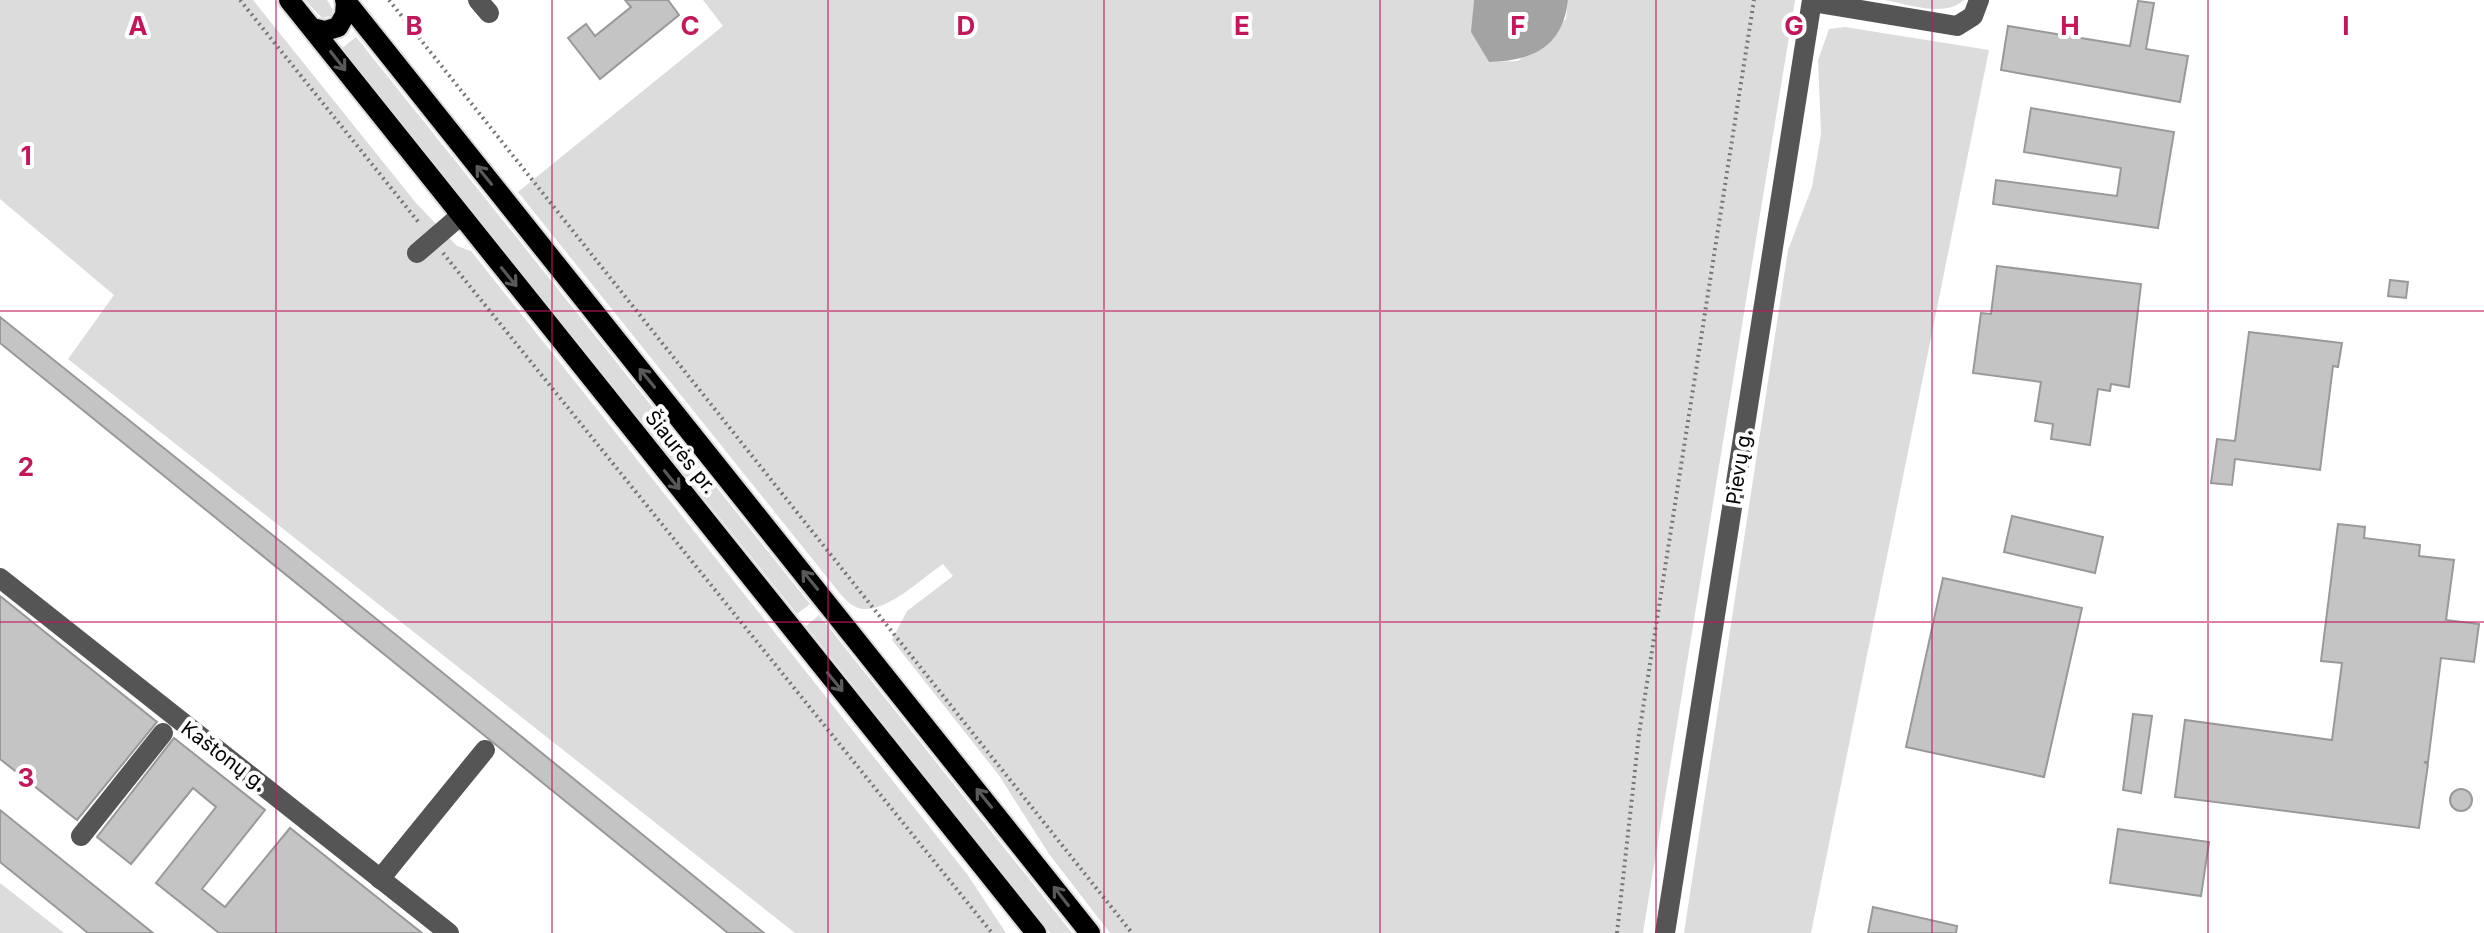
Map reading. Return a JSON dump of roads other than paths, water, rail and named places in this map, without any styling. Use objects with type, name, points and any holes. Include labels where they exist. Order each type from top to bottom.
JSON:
[{"type":"main road","name":"Šiaurės pr.","points":[[289,0],[1036,933]]},
{"type":"main road","name":"Šiaurės pr.","points":[[345,0],[1090,933]]},
{"type":"main road","points":[[312,28],[325,31],[338,27],[345,15],[345,0]]},
{"type":"street","points":[[1812,1],[1957,26],[1973,16],[1979,0]]},
{"type":"street","name":"Pievų g.","points":[[1665,933],[1812,1]]},
{"type":"street","points":[[425,246],[460,216]]},
{"type":"street","name":"Kaštonų g.","points":[[0,578],[449,933]]},
{"type":"street","points":[[81,836],[163,733]]},
{"type":"street","points":[[380,879],[485,750]]}]
